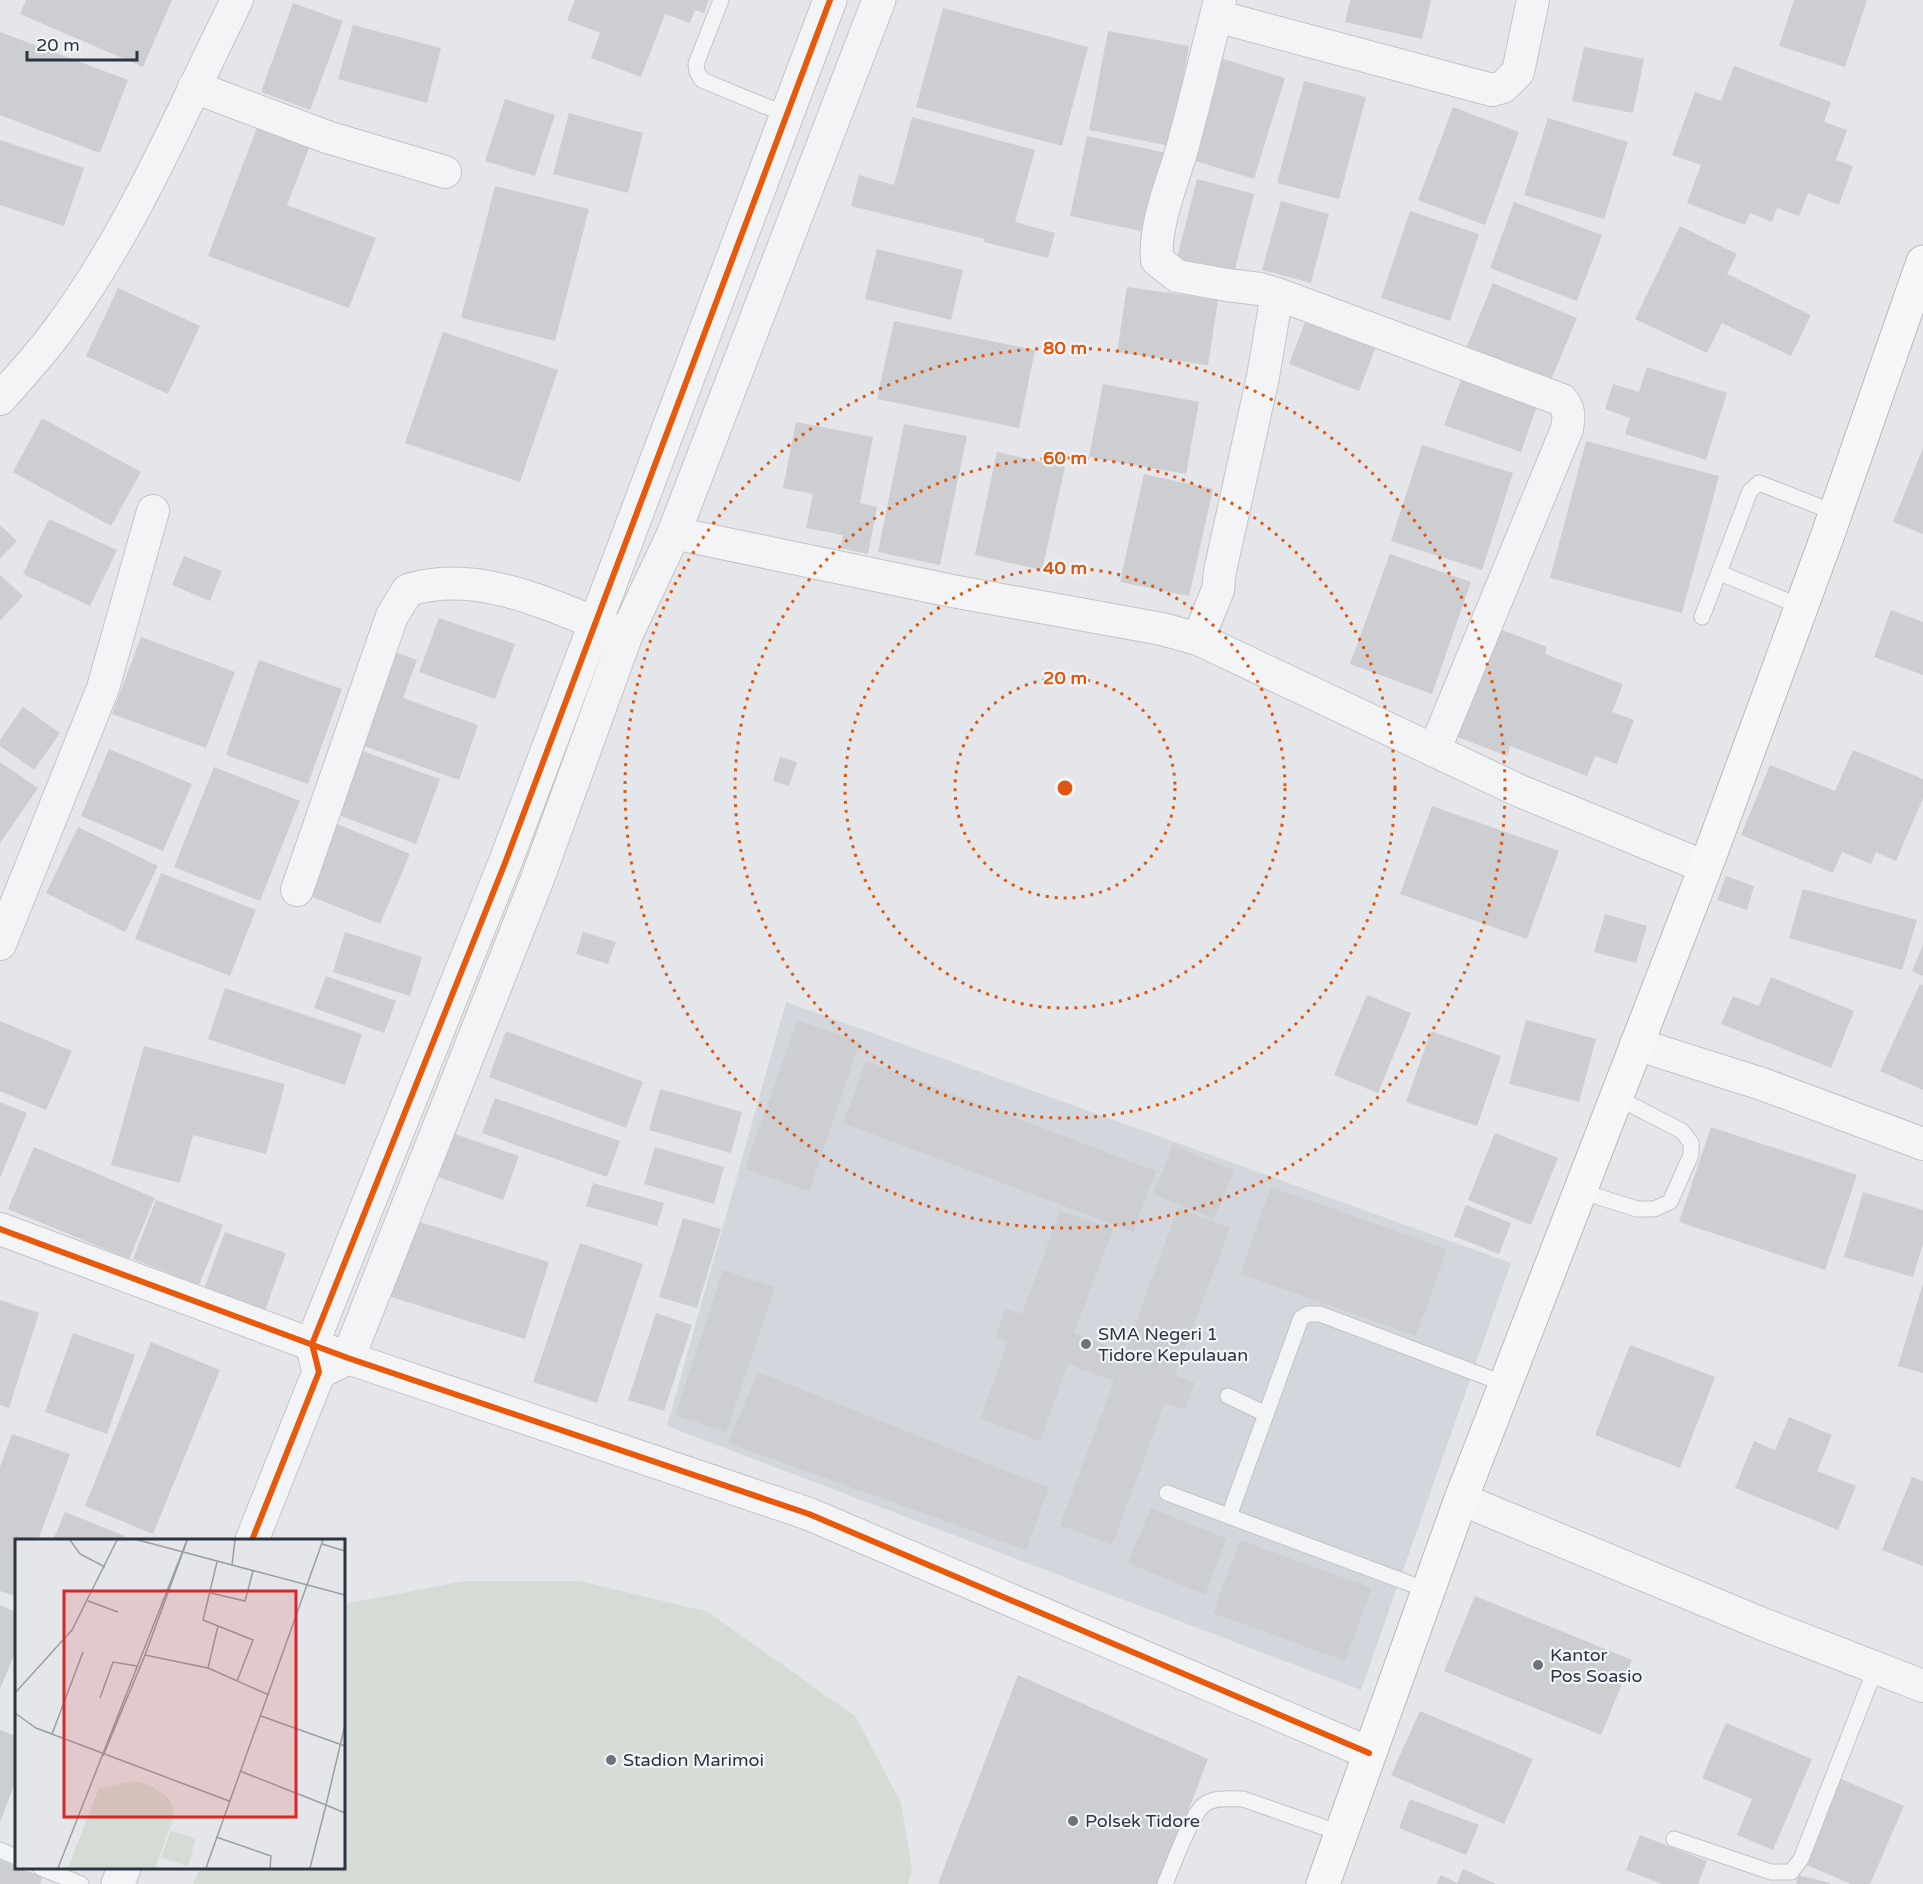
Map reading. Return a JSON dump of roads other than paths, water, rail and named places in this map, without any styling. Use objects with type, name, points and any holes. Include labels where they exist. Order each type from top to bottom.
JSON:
[{"type":"highway","points":[[1323,1884],[1461,1498],[1705,867],[1802,607],[1923,262]]},
{"type":"street","points":[[0,399],[59,330],[101,265],[160,160],[237,0]]},
{"type":"street","points":[[252,1539],[315,1358],[830,0]]},
{"type":"street","points":[[348,1358],[537,879],[626,635],[674,533],[879,0]]},
{"type":"street","points":[[1434,751],[1567,429],[1568,407],[1562,400],[1277,294],[1260,289],[1177,276],[1157,261],[1156,246],[1218,8],[1492,90],[1503,87],[1518,72],[1533,0]]},
{"type":"street","points":[[194,87],[327,136],[444,172]]},
{"type":"street","points":[[1198,639],[1218,590],[1220,571],[1263,377],[1277,294]]},
{"type":"street","points":[[0,944],[103,688],[153,511]]},
{"type":"street","points":[[674,533],[952,591],[1162,629],[1198,639],[1520,791],[1705,867]]},
{"type":"street","points":[[297,890],[392,616],[408,590],[428,584],[464,583],[522,595],[626,635]]},
{"type":"street","points":[[1636,1044],[1762,1084],[1923,1144]]},
{"type":"street","points":[[0,1229],[315,1358],[348,1358],[809,1514],[1369,1753]]},
{"type":"street","points":[[1461,1498],[1760,1623],[1923,1686]]},
{"type":"street","points":[[118,1884],[124,1869]]},
{"type":"lane","points":[[721,0],[696,64],[697,72],[702,80],[787,115]]},
{"type":"lane","points":[[1702,617],[1750,491],[1759,483],[1836,513]]},
{"type":"lane","points":[[1720,573],[1802,607]]},
{"type":"lane","points":[[1580,1191],[1637,1209],[1654,1209],[1670,1202],[1691,1155],[1691,1143],[1682,1131],[1616,1097]]},
{"type":"lane","points":[[1228,1516],[1301,1318],[1308,1314],[1320,1314],[1505,1384]]},
{"type":"lane","points":[[1228,1396],[1266,1414]]},
{"type":"lane","points":[[1167,1493],[1427,1590]]},
{"type":"lane","points":[[1674,1839],[1771,1872],[1791,1872],[1801,1859],[1876,1667]]},
{"type":"lane","points":[[1165,1884],[1196,1811],[1206,1802],[1243,1799],[1340,1833]]},
{"type":"lane","points":[[0,1850],[15,1857]]},
{"type":"lane","points":[[44,1869],[81,1884]]},
{"type":"place","name":"SMA Negeri 1 Tidore Kepulauan","points":[[1086,1344]]},
{"type":"place","name":"Kantor Pos Soasio","points":[[1538,1665]]},
{"type":"place","name":"Stadion Marimoi","points":[[611,1760]]},
{"type":"place","name":"Polsek Tidore","points":[[1073,1821]]}]
